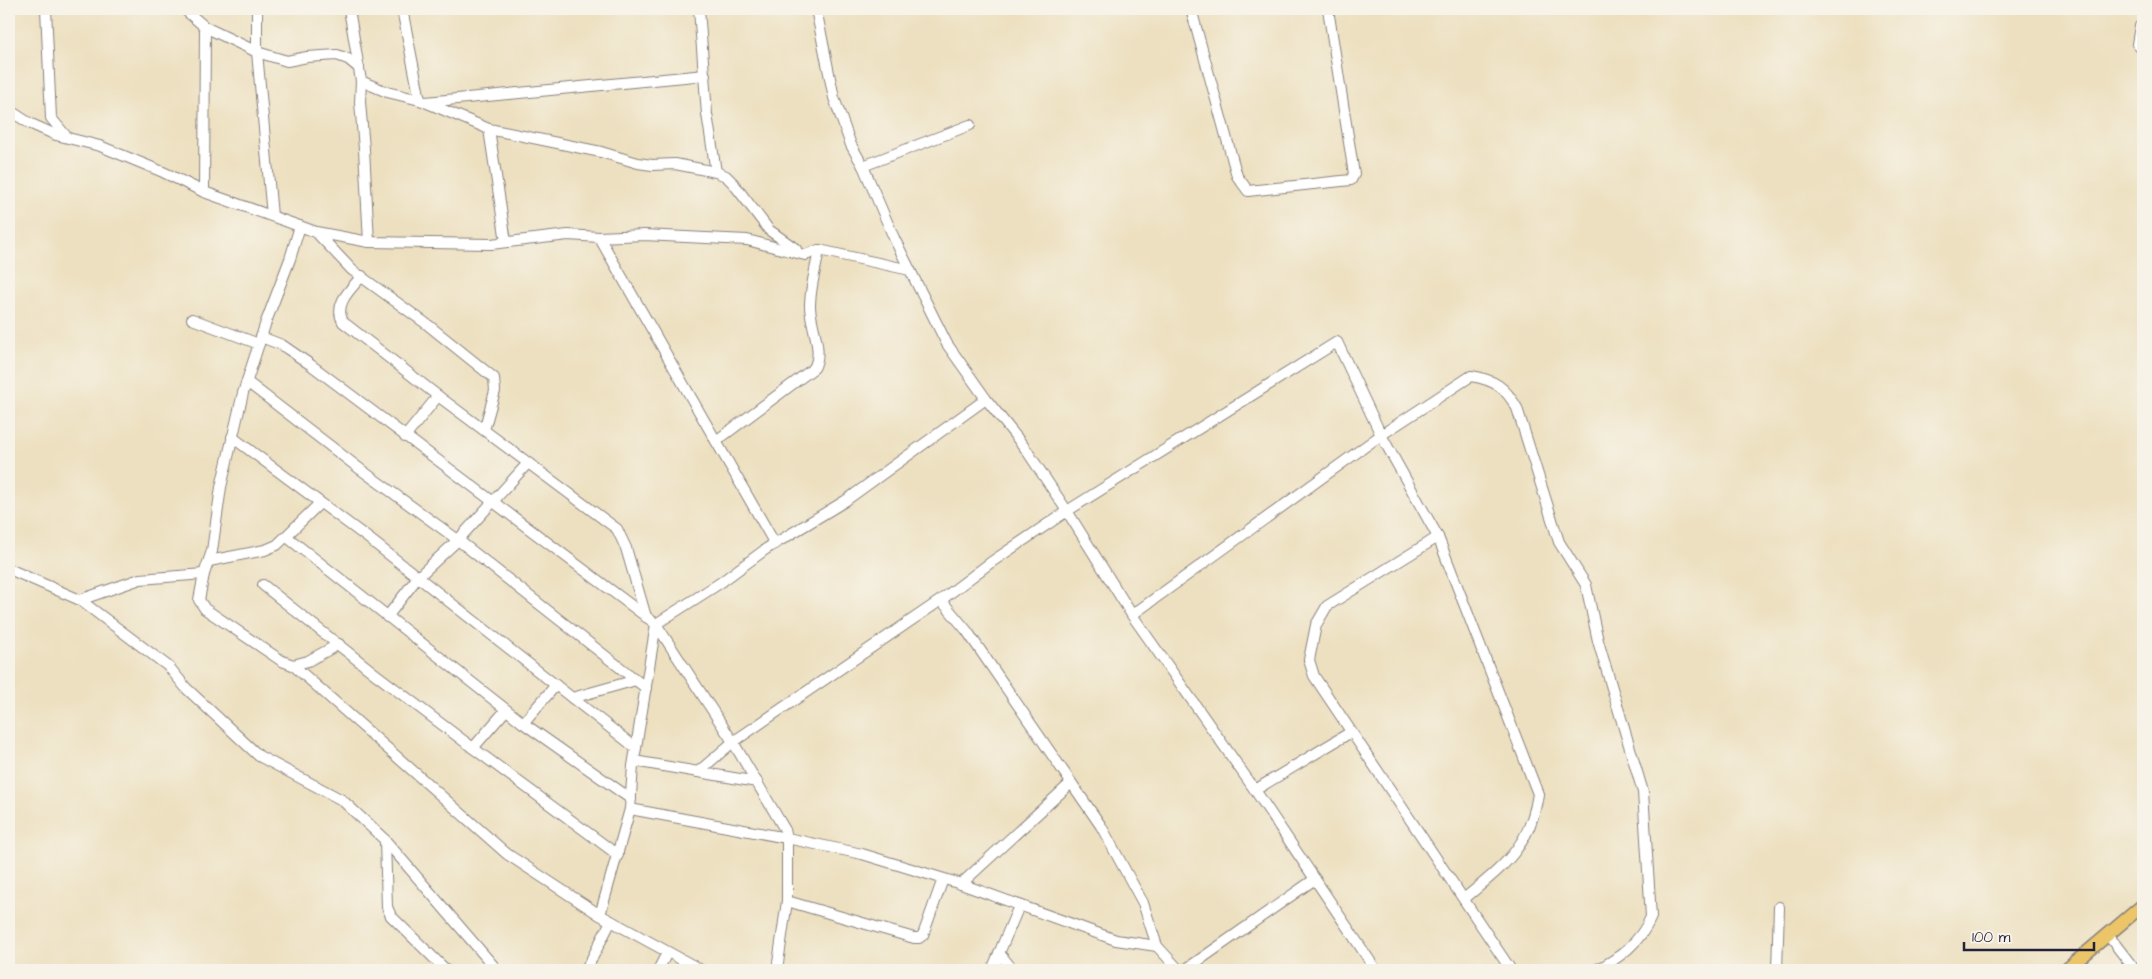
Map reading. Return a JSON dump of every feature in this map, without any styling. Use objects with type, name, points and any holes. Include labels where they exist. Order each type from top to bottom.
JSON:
[{"type":"main road","points":[[2066,970],[2143,905]]},
{"type":"street","points":[[46,9],[51,118],[66,136]]},
{"type":"street","points":[[184,9],[205,26],[257,52],[287,61],[307,57],[337,55],[348,59],[359,68]]},
{"type":"street","points":[[257,9],[257,52],[272,216]]},
{"type":"street","points":[[349,9],[361,81],[360,102],[369,242]]},
{"type":"street","points":[[402,9],[422,101]]},
{"type":"street","points":[[699,9],[707,114],[716,172]]},
{"type":"street","points":[[816,9],[834,98],[850,145],[862,166],[894,238],[947,344],[986,399],[1025,448],[1132,615],[1255,790],[1376,970]]},
{"type":"street","points":[[1191,9],[1237,176],[1248,191],[1351,180],[1354,174],[1328,9]]},
{"type":"street","points":[[2143,24],[2140,26],[2137,44],[2143,50]]},
{"type":"street","points":[[204,192],[205,26]]},
{"type":"street","points":[[422,101],[705,75]]},
{"type":"street","points":[[361,81],[387,92],[422,101],[489,129],[601,152],[638,163],[652,165],[675,164],[716,172],[726,176],[733,183],[769,230],[805,255]]},
{"type":"street","points":[[9,110],[29,123],[56,135],[100,146],[163,172],[204,192],[316,232],[369,242],[491,244],[568,235],[600,237],[644,235],[747,240],[805,255],[818,250],[910,270]]},
{"type":"street","points":[[862,166],[970,125]]},
{"type":"street","points":[[489,129],[506,242]]},
{"type":"street","points":[[300,226],[247,382],[232,438],[209,561],[204,574],[199,600],[205,609],[282,661],[293,665],[508,854],[600,915],[701,970]]},
{"type":"street","points":[[316,232],[352,270],[494,378],[495,391],[484,430]]},
{"type":"street","points":[[600,237],[775,544]]},
{"type":"street","points":[[716,441],[814,368],[818,362],[818,349],[813,330],[810,305],[818,250]]},
{"type":"street","points":[[362,276],[343,299],[340,312],[343,322],[438,396],[617,529],[626,548],[646,617]]},
{"type":"street","points":[[192,319],[282,345],[656,624],[733,742],[782,824],[787,838],[787,901],[776,970]]},
{"type":"street","points":[[698,772],[733,742],[941,600],[990,563],[1067,511],[1337,342],[1381,435],[1438,537],[1538,794],[1535,815],[1527,837],[1506,863],[1464,899]]},
{"type":"street","points":[[1132,615],[1381,435],[1471,376],[1490,379],[1508,392],[1517,408],[1559,542],[1586,585],[1598,642],[1643,792],[1651,917],[1645,931],[1631,946],[1609,964],[1596,970]]},
{"type":"street","points":[[247,382],[360,469],[458,540],[646,688]]},
{"type":"street","points":[[405,437],[438,396]]},
{"type":"street","points":[[600,915],[631,804],[634,761],[656,624],[720,583],[775,544],[846,501],[986,399]]},
{"type":"street","points":[[232,438],[418,577],[636,748]]},
{"type":"street","points":[[387,617],[418,577],[458,540],[528,463]]},
{"type":"street","points":[[209,561],[265,550],[277,545],[320,503]]},
{"type":"street","points":[[287,537],[506,710],[631,804],[862,854],[961,884],[1116,940],[1157,946]]},
{"type":"street","points":[[1438,537],[1327,606],[1316,625],[1309,660],[1314,676],[1512,970]]},
{"type":"street","points":[[9,569],[80,600],[170,667],[186,688],[259,756],[342,800],[385,840],[497,970]]},
{"type":"street","points":[[80,600],[140,579],[204,574]]},
{"type":"street","points":[[263,584],[472,748],[618,855]]},
{"type":"street","points":[[941,600],[967,631],[1101,826],[1143,903],[1157,946],[1179,970]]},
{"type":"street","points":[[293,665],[308,661],[339,644]]},
{"type":"street","points":[[572,698],[636,680]]},
{"type":"street","points":[[523,723],[556,685]]},
{"type":"street","points":[[472,748],[506,710]]},
{"type":"street","points":[[1255,790],[1351,732]]},
{"type":"street","points":[[634,761],[757,782]]},
{"type":"street","points":[[961,884],[1071,783]]},
{"type":"street","points":[[385,840],[386,907],[391,916],[446,970]]},
{"type":"street","points":[[787,901],[919,938],[923,935],[943,879]]},
{"type":"street","points":[[1185,970],[1315,879]]},
{"type":"street","points":[[992,970],[1019,906]]},
{"type":"street","points":[[1776,970],[1779,907]]},
{"type":"street","points":[[586,970],[611,921]]},
{"type":"street","points":[[2108,934],[2135,970]]},
{"type":"street","points":[[658,970],[667,953]]},
{"type":"street","points":[[999,953],[1013,970]]}]
